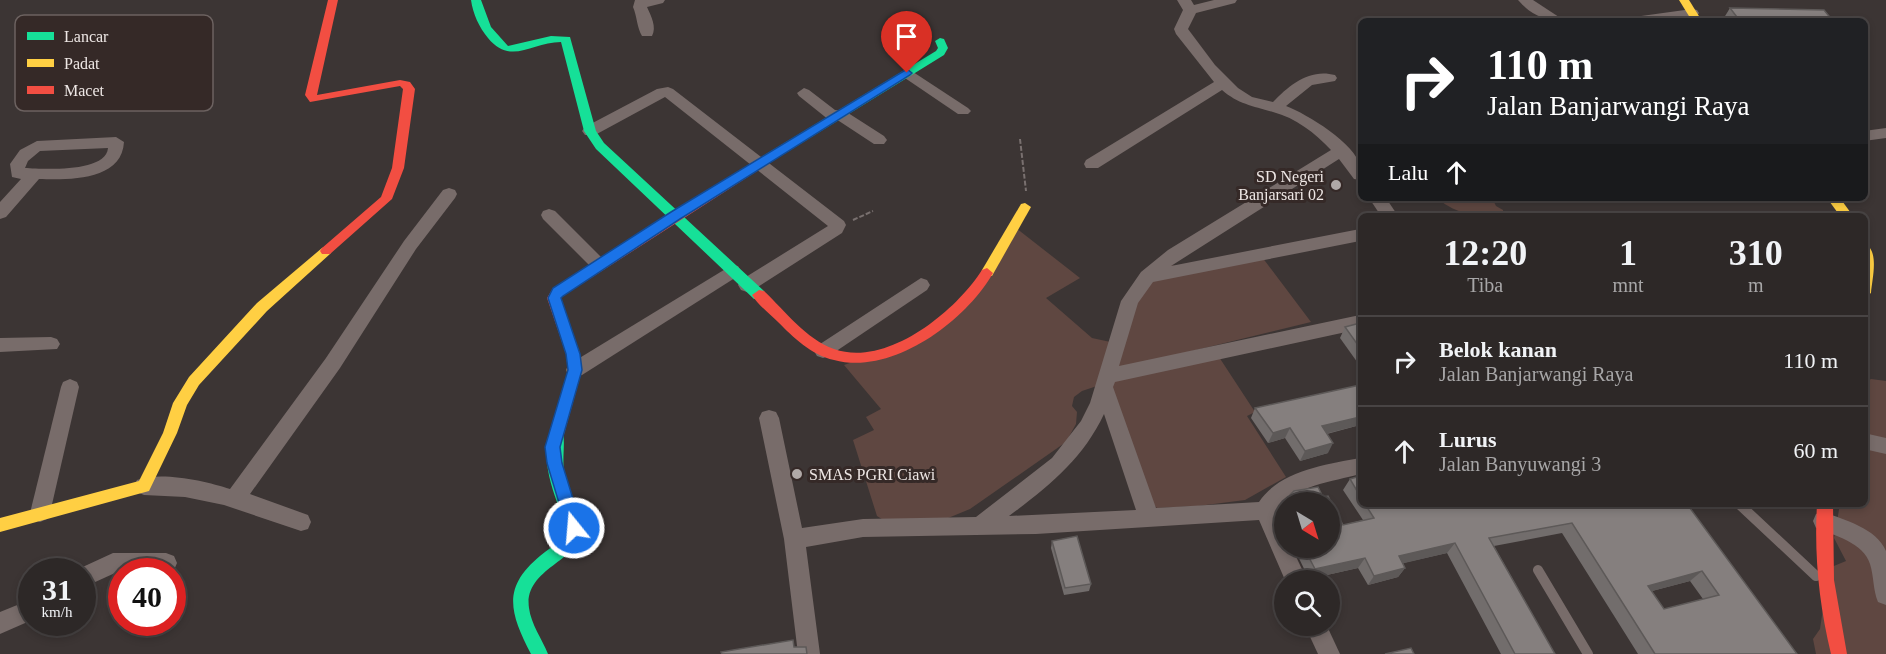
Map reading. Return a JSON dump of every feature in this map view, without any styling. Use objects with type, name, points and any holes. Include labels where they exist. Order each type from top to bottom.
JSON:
[{"type":"street","points":[[144,486],[170,433],[180,403],[194,381],[262,307],[377,209],[386,199],[395,179],[408,97],[406,84],[400,83],[322,99],[314,99],[310,95],[333,0]]},
{"type":"street","points":[[476,0],[476,6],[488,28],[506,49],[514,50],[557,38],[566,39],[590,130],[607,153],[676,215],[747,285],[823,351],[846,358],[864,357],[891,349],[944,322],[969,299],[980,284],[1025,207]]},
{"type":"street","points":[[647,33],[646,20],[640,7],[642,1],[657,0]]},
{"type":"street","points":[[1230,0],[1187,5],[1181,29],[1183,34],[1224,83],[1246,100],[1276,107],[1306,119],[1342,150],[1358,172]]},
{"type":"street","points":[[1526,0],[1540,12],[1552,18]]},
{"type":"street","points":[[1679,18],[1694,17],[1684,0]]},
{"type":"street","points":[[540,654],[519,609],[517,598],[520,586],[528,575],[568,545],[573,537],[574,528],[554,463],[553,447],[575,370],[573,354],[554,298],[563,287],[676,215],[940,53],[943,48],[940,41]]},
{"type":"street","points":[[907,73],[963,111]]},
{"type":"street","points":[[1276,107],[1289,94],[1311,79],[1330,78]]},
{"type":"street","points":[[1092,164],[1224,83]]},
{"type":"street","points":[[590,130],[666,91],[838,225],[838,228],[747,285]]},
{"type":"street","points":[[804,93],[879,140]]},
{"type":"street","points":[[1868,135],[1886,133]]},
{"type":"street","points":[[0,213],[35,173],[95,170],[106,165],[115,153],[117,144],[116,142],[37,146],[26,152],[16,167],[18,173],[35,173]]},
{"type":"street","points":[[978,527],[1068,458],[1085,434],[1106,382],[1130,302],[1147,277],[1174,254],[1342,150]]},
{"type":"street","points":[[236,497],[333,363],[410,245],[449,194]]},
{"type":"street","points":[[1835,201],[1845,213]]},
{"type":"street","points":[[549,215],[599,265]]},
{"type":"street","points":[[1147,277],[1358,235]]},
{"type":"street","points":[[575,370],[732,271]]},
{"type":"street","points":[[823,351],[921,285]]},
{"type":"street","points":[[1106,382],[1358,322]]},
{"type":"street","points":[[0,345],[51,344]]},
{"type":"street","points":[[1106,382],[1149,518]]},
{"type":"street","points":[[40,513],[70,387]]},
{"type":"street","points":[[769,418],[794,539],[809,654]]},
{"type":"street","points":[[1868,442],[1886,446]]},
{"type":"street","points":[[1291,570],[1265,512],[1269,502],[1291,487],[1358,467]]},
{"type":"street","points":[[0,525],[144,486],[194,487],[236,497],[301,522]]},
{"type":"street","points":[[794,539],[863,528],[978,527],[1265,512]]},
{"type":"street","points":[[1824,512],[1821,541],[1822,582],[1839,654]]},
{"type":"street","points":[[1824,512],[1873,547],[1881,562],[1886,596]]},
{"type":"street","points":[[0,623],[18,615]]},
{"type":"street","points":[[1321,636],[1329,654]]},
{"type":"lane","points":[[1742,507],[1822,582]]},
{"type":"lane","points":[[1538,570],[1588,654]]},
{"type":"path","points":[[1020,139],[1026,195],[1025,207]]},
{"type":"path","points":[[838,228],[873,211]]},
{"type":"shaded area","points":[[1494,201],[1496,206],[1503,210],[1503,213],[1464,213],[1442,202]]},
{"type":"shaded area","points":[[1016,228],[1080,278],[1046,298],[1092,338],[1115,343],[1120,306],[1169,265],[1189,268],[1259,253],[1311,322],[1192,351],[1219,357],[1255,412],[1247,416],[1286,477],[1245,500],[1157,508],[1147,499],[1097,386],[1082,391],[1074,397],[1072,406],[1077,412],[1076,424],[1066,442],[970,509],[936,523],[888,523],[877,516],[853,440],[874,430],[866,417],[881,409],[844,365],[938,331]]},
{"type":"shaded area","points":[[1871,379],[1886,381],[1886,654],[1816,654],[1813,639],[1820,629],[1829,568],[1846,561],[1834,538],[1839,507],[1868,507],[1868,381]]},
{"type":"building","points":[[1730,8],[1824,10],[1831,18],[1738,18]]},
{"type":"building","points":[[1358,324],[1358,345],[1345,327]]},
{"type":"building","points":[[1358,385],[1358,417],[1322,426],[1333,443],[1305,451],[1290,428],[1273,433],[1255,408]]},
{"type":"building","points":[[1358,477],[1358,493],[1350,479]]},
{"type":"building","points":[[1318,487],[1320,492],[1293,492],[1294,491]]},
{"type":"building","points":[[1367,507],[1689,507],[1797,654],[1655,654],[1572,523],[1489,538],[1555,654],[1515,654],[1455,543],[1399,556],[1405,568],[1374,576],[1365,558],[1315,569],[1309,558],[1340,558],[1340,519],[1343,525],[1374,518]],"holes":[[[1702,571],[1719,595],[1664,609],[1648,586]]]},
{"type":"building","points":[[1077,536],[1091,584],[1065,588],[1052,541]]},
{"type":"building","points":[[793,640],[794,647],[806,647],[807,654],[722,654],[721,652]]},
{"type":"building","points":[[1411,648],[1414,654],[1385,654]]},
{"type":"traffic: fast","points":[[476,0],[479,14],[486,28],[506,49],[551,39],[566,39],[590,131],[600,146],[759,295]]},
{"type":"traffic: fast","points":[[767,159],[940,53],[943,48],[940,41]]},
{"type":"traffic: fast","points":[[540,654],[525,623],[520,599],[529,577],[540,565],[566,545],[574,528],[556,469],[557,434]]},
{"type":"traffic: slow","points":[[1684,0],[1695,18]]},
{"type":"traffic: slow","points":[[1835,201],[1845,213]]},
{"type":"traffic: slow","points":[[987,273],[1025,207]]},
{"type":"traffic: slow","points":[[0,525],[144,486],[170,433],[180,403],[194,381],[262,307],[326,251]]},
{"type":"traffic: jam","points":[[326,251],[386,199],[398,168],[409,89],[406,84],[400,83],[314,99],[311,95],[333,0]]},
{"type":"traffic: jam","points":[[557,434],[575,370],[573,354],[554,298],[558,292],[767,159]]},
{"type":"traffic: jam","points":[[759,295],[803,337],[823,350],[849,358],[865,357],[883,353],[933,329],[963,305],[987,273]]},
{"type":"traffic: jam","points":[[1825,507],[1826,580],[1839,654]]},
{"type":"place","name":"SD Negeri Banjarsari 02","points":[[1336,185]]},
{"type":"place","name":"SMAS PGRI Ciawi","points":[[797,474]]},
{"type":"route","points":[[574,528],[554,463],[555,435],[569,396],[575,370],[573,354],[554,298],[558,292],[676,215],[907,73]]}]
